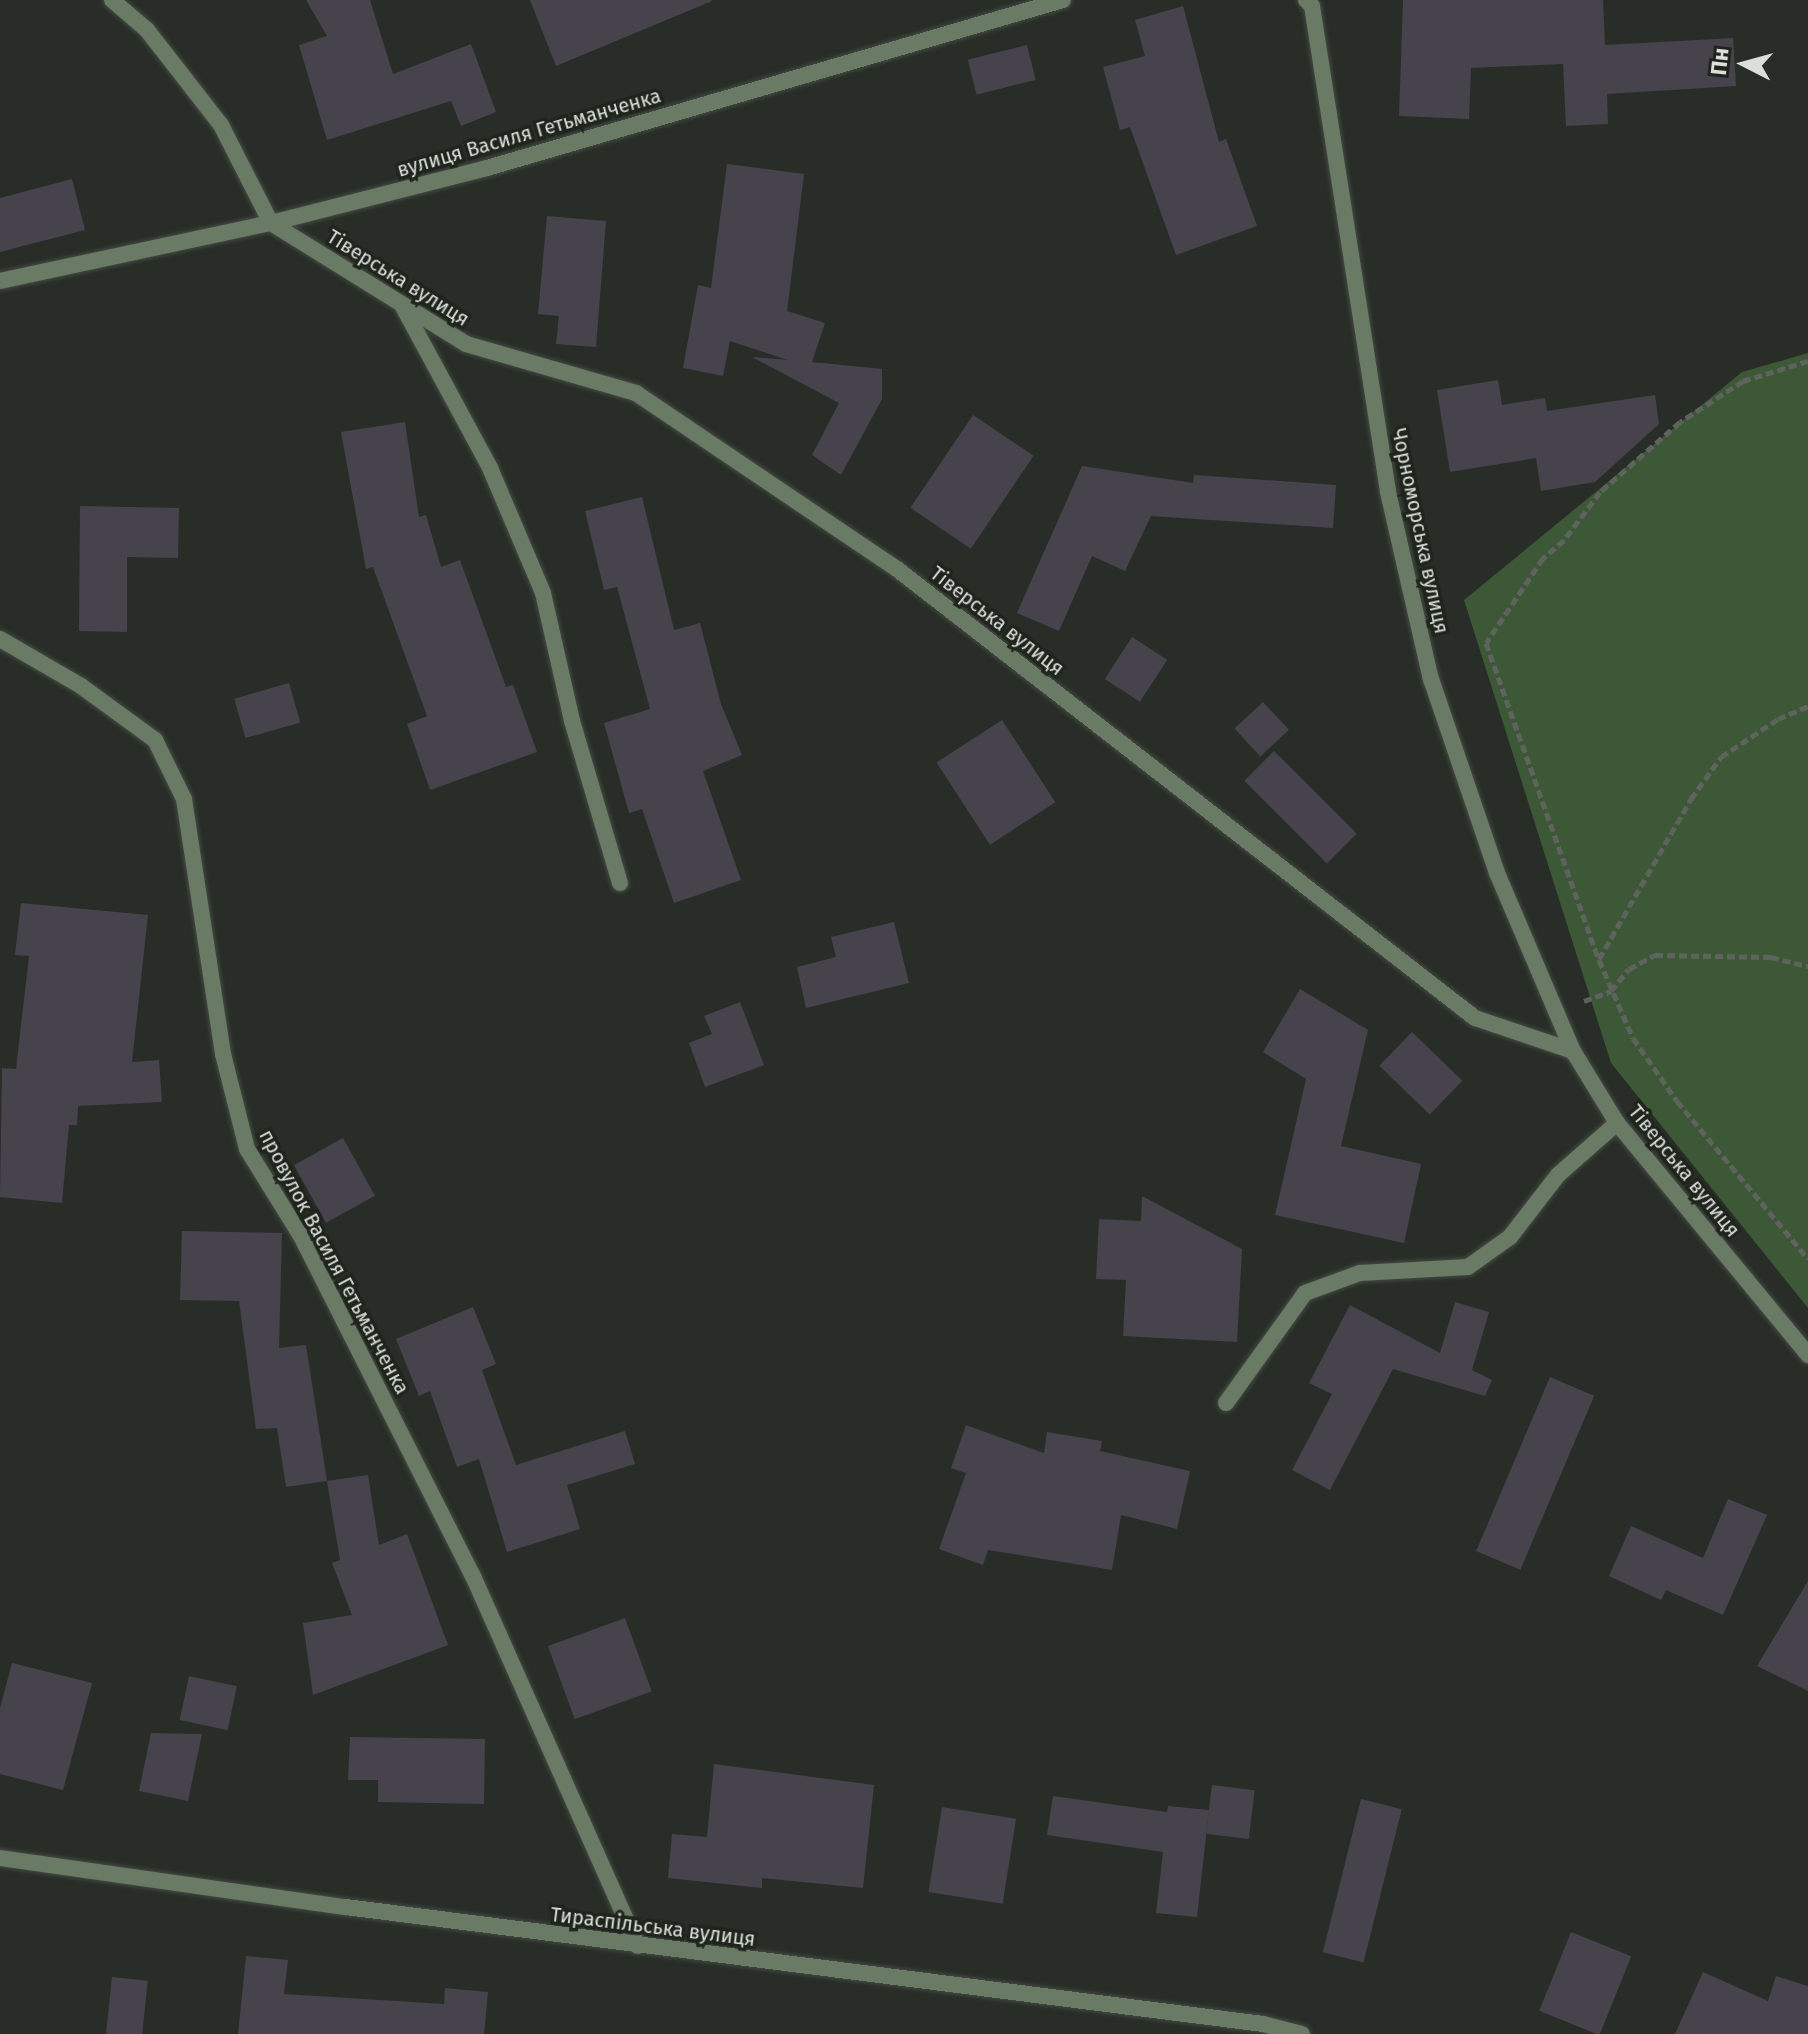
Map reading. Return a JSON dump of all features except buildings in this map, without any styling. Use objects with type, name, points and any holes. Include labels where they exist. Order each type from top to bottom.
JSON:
[{"type":"street","points":[[112,0],[147,30],[221,125],[271,223]]},
{"type":"street","name":"вулиця Василя Гетьманченка","points":[[0,281],[271,223],[487,168],[1063,0]]},
{"type":"street","name":"Чорноморська вулиця","points":[[1306,0],[1312,6],[1388,492],[1431,679],[1497,873],[1573,1051]]},
{"type":"street","name":"Тіверська вулиця","points":[[271,223],[466,344],[636,393],[897,569],[1475,1018],[1573,1051],[1617,1123],[1808,1355]]},
{"type":"street","points":[[402,305],[490,468],[543,593],[572,721],[620,883]]},
{"type":"street","name":"провулок Василя Гетьманченка","points":[[0,639],[81,686],[155,740],[167,763],[184,799],[223,1054],[247,1149],[301,1236],[473,1576],[638,1946]]},
{"type":"street","points":[[1226,1403],[1305,1293],[1360,1273],[1468,1267],[1510,1237],[1558,1175],[1617,1123]]},
{"type":"street","name":"Тираспільська вулиця","points":[[0,1858],[638,1946],[1263,2024],[1302,2034]]},
{"type":"path","points":[[1808,361],[1743,381],[1680,422],[1600,492],[1564,540],[1543,558],[1486,643],[1599,960],[1633,1038],[1677,1101],[1808,1259]]},
{"type":"path","points":[[1599,960],[1691,799],[1721,757],[1778,719],[1808,706]]},
{"type":"path","points":[[1557,1012],[1611,991],[1629,969],[1655,955],[1771,957],[1808,966]]},
{"type":"green space","points":[[1808,353],[1808,1308],[1611,1063],[1464,600],[1742,372]]}]
